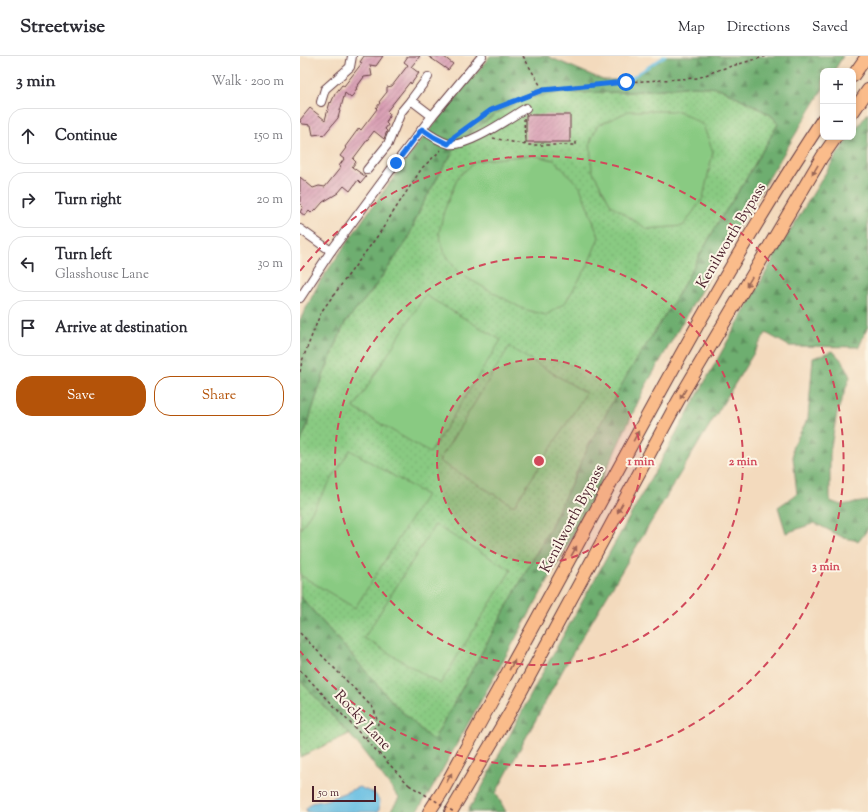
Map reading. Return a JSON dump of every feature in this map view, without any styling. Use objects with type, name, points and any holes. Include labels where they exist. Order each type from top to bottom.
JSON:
[{"type":"highway","points":[[856,72],[867,56]]},
{"type":"highway","points":[[856,108],[868,90]]},
{"type":"highway","name":"Kenilworth Bypass","points":[[429,812],[442,792],[660,392],[748,236],[820,124]]},
{"type":"highway","points":[[451,812],[510,712],[678,401],[822,157],[834,140]]},
{"type":"street","points":[[321,102],[325,89],[350,67],[352,56]]},
{"type":"street","points":[[300,298],[330,251],[432,116],[482,56]]},
{"type":"street","points":[[368,170],[388,144],[401,112],[428,77]]},
{"type":"street","points":[[411,100],[432,116]]},
{"type":"street","points":[[422,129],[448,144],[457,144],[474,139],[524,109]]},
{"type":"street","points":[[300,229],[330,251]]},
{"type":"path","points":[[523,56],[543,90]]},
{"type":"path","points":[[300,372],[302,361],[321,312],[379,234],[422,168],[455,136],[491,110],[543,90],[626,82],[698,78],[718,70],[767,56]]},
{"type":"path","points":[[524,109],[525,144]]},
{"type":"path","points":[[479,136],[525,144],[576,145],[576,140]]},
{"type":"path","points":[[300,633],[374,709],[378,724],[365,738]]},
{"type":"path","name":"Rocky Lane","points":[[300,670],[409,785],[454,812]]},
{"type":"green space","points":[[490,56],[547,56],[603,80],[628,80],[665,56],[843,56],[836,68],[820,68],[820,94],[714,268],[645,387],[589,507],[430,792],[416,812],[390,812],[399,798],[357,743],[300,680],[300,596],[396,706],[433,741],[549,530],[591,441],[627,375],[676,298],[719,221],[742,186],[778,124],[772,116],[719,88],[694,86],[630,92],[558,93],[527,98],[497,113],[461,139],[421,207],[407,241],[371,292],[345,323],[323,376],[300,444],[300,320],[319,283],[416,147]]},
{"type":"green space","points":[[694,86],[719,88],[772,116],[778,124],[742,186],[719,221],[676,298],[591,441],[549,530],[433,741],[396,706],[300,596],[300,444],[323,376],[345,323],[371,292],[407,241],[421,207],[461,139],[497,113],[527,98],[558,93],[630,92]]},
{"type":"green space","points":[[629,111],[679,111],[703,125],[713,152],[703,198],[683,226],[647,229],[611,205],[592,170],[590,143],[597,126]]},
{"type":"green space","points":[[868,113],[868,326],[859,347],[789,346],[766,333],[565,666],[496,793],[506,812],[467,812],[480,791],[544,670],[779,249],[836,156],[848,140],[856,140],[856,129]]},
{"type":"green space","points":[[531,155],[554,160],[580,187],[599,237],[587,267],[565,303],[546,315],[523,309],[458,273],[444,251],[439,233],[444,211],[458,177],[476,161]]},
{"type":"green space","points":[[425,295],[501,340],[430,453],[354,408]]},
{"type":"green space","points":[[509,347],[586,393],[514,506],[439,461]]},
{"type":"green space","points":[[833,351],[844,363],[850,377],[837,413],[830,452],[830,501],[841,505],[868,501],[868,529],[859,541],[844,538],[815,523],[786,533],[778,507],[797,494],[792,448],[808,418],[813,358]]},
{"type":"green space","points":[[350,450],[426,495],[355,608],[300,575],[300,530]]},
{"type":"green space","points":[[435,525],[511,570],[440,684],[364,638]]},
{"type":"green space","points":[[300,680],[349,734],[300,757]]},
{"type":"water","points":[[359,787],[375,794],[380,801],[378,812],[307,812],[306,809],[311,803],[326,800]]},
{"type":"building","points":[[364,56],[383,56],[376,66],[370,65],[372,76],[364,77],[351,98],[345,93],[338,118],[323,136],[321,134],[313,135],[311,125],[303,124],[300,120],[310,108],[325,120],[330,102],[331,103],[335,94],[342,85],[344,86],[362,63],[360,62]]},
{"type":"building","points":[[408,56],[420,56],[411,67],[419,73],[387,111],[390,114],[386,123],[388,125],[385,129],[387,131],[384,139],[374,131],[353,159],[356,162],[352,167],[366,177],[361,183],[358,180],[350,191],[344,186],[338,193],[323,202],[316,210],[315,209],[311,213],[309,211],[305,216],[300,212],[303,207],[300,204],[300,177],[313,188],[319,186],[325,187],[341,167],[339,166],[344,159],[340,156],[346,148],[345,147],[359,128],[361,130],[377,109],[376,108],[380,103],[379,102],[387,92],[387,87],[392,86],[408,65],[404,62]]},
{"type":"building","points":[[428,56],[443,56],[453,64],[448,70]]},
{"type":"building","points":[[526,115],[570,115],[570,142],[526,142]]},
{"type":"waterway","points":[[628,80],[665,56]]},
{"type":"route","points":[[396,163],[422,129],[448,144],[455,136],[491,110],[543,90],[626,82]]}]
